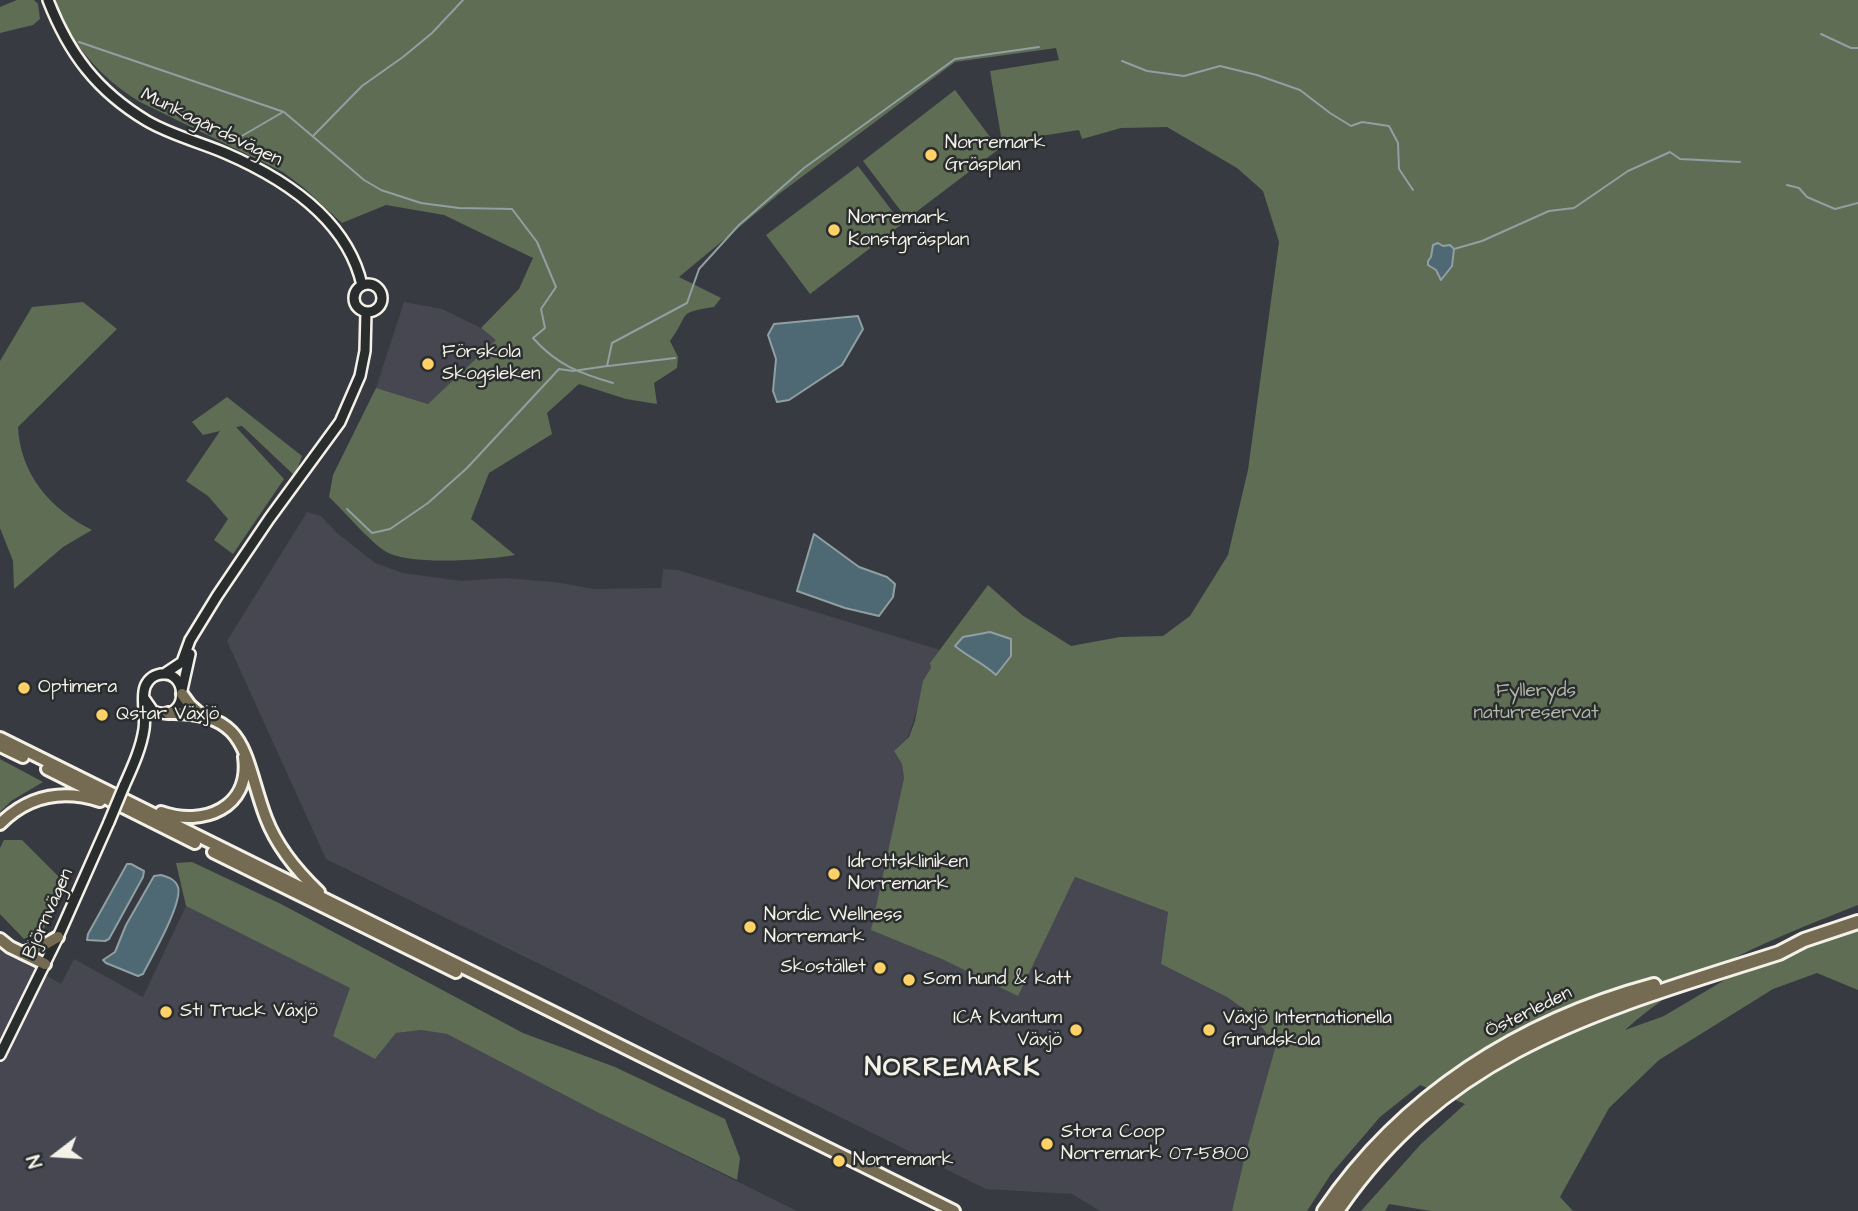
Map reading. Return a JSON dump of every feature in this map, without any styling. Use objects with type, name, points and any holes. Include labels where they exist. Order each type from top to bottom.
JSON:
[{"type":"highway","name":"Österleden","points":[[1336,1211],[1388,1147],[1425,1112],[1475,1074],[1510,1053],[1602,1010],[1779,953],[1804,940],[1858,922]]},
{"type":"highway","name":"Österleden","points":[[1324,1211],[1360,1164],[1399,1122],[1453,1077],[1506,1044],[1570,1013],[1612,997],[1777,944],[1804,940]]},
{"type":"main road","points":[[182,692],[193,708],[225,726],[236,736],[251,765],[266,817],[277,842],[294,866],[326,899]]},
{"type":"main road","points":[[165,713],[201,714]]},
{"type":"main road","points":[[0,738],[126,805],[938,1211]]},
{"type":"main road","points":[[0,746],[326,899],[954,1211]]},
{"type":"main road","points":[[0,824],[26,804],[56,795],[126,805],[184,818],[196,818],[217,812],[233,800],[243,782],[243,747]]},
{"type":"main road","points":[[22,953],[58,937]]},
{"type":"main road","points":[[0,939],[46,964]]},
{"type":"street","name":"Munkagårdsvägen","points":[[48,0],[65,38],[95,82],[147,121],[259,169],[296,192],[328,223],[342,242],[355,264],[362,285]]},
{"type":"street","points":[[362,285],[375,285],[382,295],[382,303],[377,309],[366,312],[358,308],[354,300],[355,293],[362,285]]},
{"type":"street","points":[[144,729],[147,682],[182,662],[190,640],[217,596],[340,422],[360,376],[365,351],[366,312]]},
{"type":"street","points":[[144,729],[178,706],[195,635]]},
{"type":"street","points":[[164,674],[176,679],[182,692]]},
{"type":"street","points":[[144,698],[151,709],[165,713]]},
{"type":"street","name":"Björnvägen","points":[[0,1055],[58,937],[135,761],[144,729]]},
{"type":"shaded area","name":"Förskola Skogsleken","points":[[404,302],[442,309],[481,328],[497,340],[428,404],[376,388]]},
{"type":"shaded area","points":[[307,512],[321,516],[336,532],[375,563],[403,573],[461,581],[504,578],[554,582],[595,589],[661,588],[663,569],[678,570],[940,650],[931,668],[908,737],[894,751],[902,764],[904,778],[872,930],[944,960],[1061,905],[1075,877],[1168,912],[1161,964],[1227,997],[1252,1015],[1276,1045],[1232,1211],[1100,1211],[1072,1194],[986,1189],[326,859],[227,641]]},
{"type":"shaded area","points":[[186,906],[351,988],[375,1059],[396,1033],[421,1030],[447,1034],[797,1211],[0,1211],[0,949],[61,984],[74,959],[143,997]]},
{"type":"green space","points":[[17,0],[34,0],[38,4],[40,19],[33,25],[0,33],[0,7]]},
{"type":"green space","name":"Fylleryds naturreservat","points":[[55,0],[1858,0],[1858,905],[1766,943],[1706,973],[1650,1009],[1625,1030],[1664,1016],[1738,972],[1858,928],[1858,990],[1817,973],[1773,989],[1659,1060],[1609,1108],[1560,1197],[1573,1211],[1431,1211],[1389,1204],[1385,1211],[1361,1211],[1421,1144],[1465,1104],[1420,1085],[1380,1117],[1331,1174],[1307,1211],[1232,1211],[1276,1045],[1252,1015],[1227,997],[1161,964],[1168,912],[1075,877],[1018,996],[944,960],[871,930],[904,778],[902,764],[894,751],[909,737],[923,681],[931,668],[930,663],[988,585],[1022,615],[1071,646],[1120,637],[1163,636],[1190,616],[1228,555],[1248,470],[1279,242],[1263,191],[1237,168],[1167,127],[1121,128],[1082,139],[1079,130],[1002,142],[990,71],[1059,60],[1056,48],[955,62],[779,194],[679,277],[721,298],[714,307],[694,311],[685,316],[670,341],[678,357],[677,368],[654,383],[657,404],[626,399],[579,384],[547,413],[552,434],[489,473],[471,519],[515,555],[467,560],[411,559],[385,551],[329,497],[333,475],[376,388],[428,404],[496,340],[481,328],[519,289],[533,258],[444,215],[386,205],[342,223],[283,172],[126,93],[100,71],[78,45]]},
{"type":"green space","name":"Norremark Gräsplan","points":[[955,90],[999,149],[907,219],[863,161]]},
{"type":"green space","name":"Norremark Konstgräsplan","points":[[858,166],[902,224],[810,294],[766,235]]},
{"type":"green space","points":[[83,302],[117,329],[18,427],[25,460],[40,489],[63,512],[92,530],[63,547],[14,589],[13,561],[0,528],[0,361],[32,307]]},
{"type":"green space","points":[[227,397],[302,456],[295,476],[242,426],[236,427],[284,479],[233,554],[214,540],[228,519],[208,496],[186,481],[220,431],[203,435],[192,422]]},
{"type":"green space","points":[[0,759],[43,782],[11,801],[0,812]]},
{"type":"green space","points":[[4,840],[22,840],[65,883],[59,903],[43,930],[24,939],[0,914],[0,848]]},
{"type":"green space","points":[[192,862],[281,904],[523,1033],[615,1067],[725,1119],[740,1158],[737,1180],[599,1113],[447,1034],[421,1030],[396,1033],[375,1059],[333,1036],[350,988],[186,906],[176,863]]},
{"type":"water","points":[[1438,243],[1443,246],[1450,245],[1454,249],[1452,266],[1441,280],[1436,270],[1428,265],[1433,245]]},
{"type":"water","points":[[858,316],[863,329],[842,365],[789,400],[777,402],[773,391],[776,359],[768,335],[774,324]]},
{"type":"water","points":[[814,534],[859,567],[887,577],[895,584],[893,597],[879,616],[845,608],[797,591]]},
{"type":"water","points":[[990,632],[1011,639],[1011,656],[996,675],[955,646],[963,637]]},
{"type":"water","points":[[127,864],[144,871],[143,877],[109,939],[87,940],[88,934]]},
{"type":"water","points":[[161,875],[175,882],[178,895],[171,917],[143,974],[138,976],[106,963],[103,960],[115,952],[126,925],[154,876]]},
{"type":"waterway","points":[[314,135],[362,86],[432,33],[463,0]]},
{"type":"waterway","points":[[1821,34],[1851,48],[1858,48]]},
{"type":"waterway","points":[[79,42],[284,112],[364,180],[381,190],[421,203],[459,208],[512,209],[537,242],[556,287],[541,309],[545,328],[533,338],[569,367],[613,383]]},
{"type":"waterway","points":[[347,509],[372,533],[390,529],[428,503],[467,468],[559,369],[573,371],[607,366],[612,343],[687,303],[699,269],[739,225],[804,168],[955,59],[1039,47]]},
{"type":"waterway","points":[[1122,61],[1147,71],[1184,76],[1220,66],[1257,75],[1300,90],[1351,126],[1362,122],[1389,126],[1398,143],[1399,169],[1413,190]]},
{"type":"waterway","points":[[235,140],[283,112]]},
{"type":"waterway","points":[[1454,249],[1482,241],[1549,211],[1574,208],[1628,171],[1670,152],[1680,159],[1740,162]]},
{"type":"waterway","points":[[1787,185],[1799,188],[1807,197],[1835,209],[1858,203]]},
{"type":"waterway","points":[[608,366],[675,358]]},
{"type":"place","name":"Norremark Gräsplan","points":[[931,155]]},
{"type":"place","name":"Norremark Konstgräsplan","points":[[834,230]]},
{"type":"place","name":"Förskola Skogsleken","points":[[428,364]]},
{"type":"place","name":"Optimera","points":[[24,688]]},
{"type":"place","name":"Qstar Växjö","points":[[102,715]]},
{"type":"place","name":"Idrottskliniken Norremark","points":[[834,874]]},
{"type":"place","name":"Nordic Wellness Norremark","points":[[750,927]]},
{"type":"place","name":"Skostället","points":[[880,968]]},
{"type":"place","name":"Som hund & katt","points":[[909,980]]},
{"type":"place","name":"St1 Truck Växjö","points":[[166,1012]]},
{"type":"place","name":"ICA Kvantum Växjö","points":[[1076,1030]]},
{"type":"place","name":"Växjö Internationella Grundskola","points":[[1209,1030]]},
{"type":"place","name":"Stora Coop Norremark 07-5800","points":[[1047,1144]]},
{"type":"place","name":"Norremark","points":[[839,1161]]},
{"type":"district","name":"NORREMARK","points":[[953,1070]]}]
